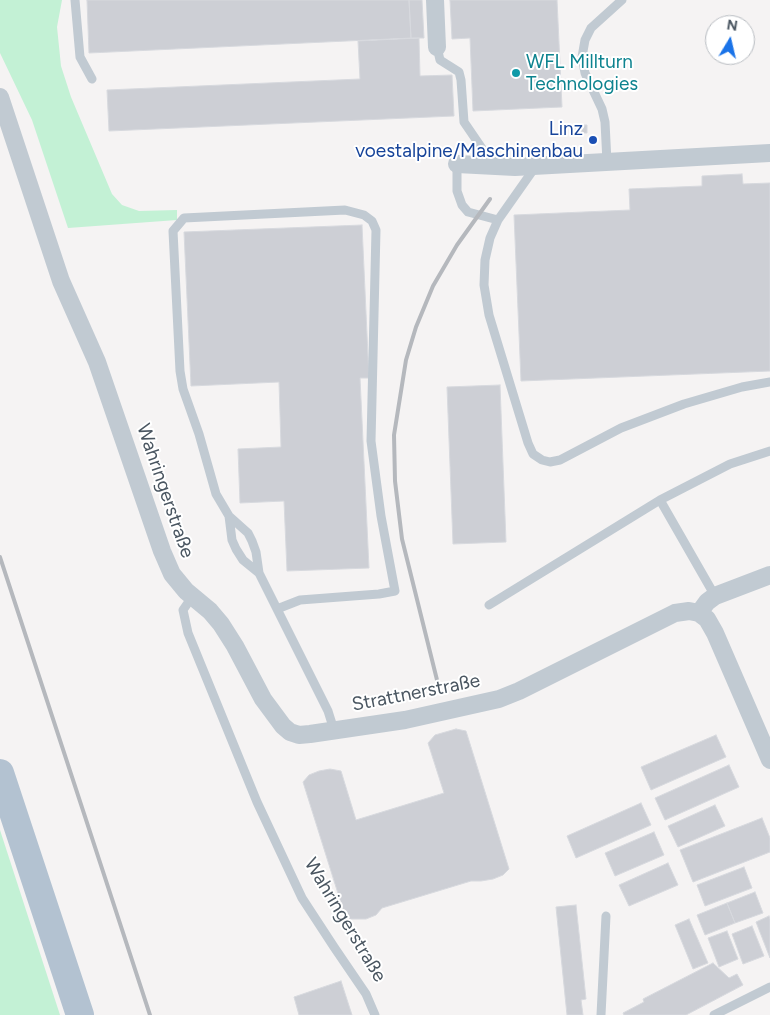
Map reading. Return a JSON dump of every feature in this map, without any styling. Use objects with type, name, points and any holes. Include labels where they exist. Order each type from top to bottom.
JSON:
[{"type":"main road","points":[[0,773],[80,1015]]},
{"type":"street","points":[[435,0],[437,47]]},
{"type":"street","name":"Wahringerstraße","points":[[0,97],[61,281],[97,362],[162,551],[172,574],[192,597]]},
{"type":"street","points":[[457,164],[536,166],[770,153]]},
{"type":"street","points":[[770,575],[714,596],[700,613],[707,619],[716,633],[770,760]]},
{"type":"street","name":"Strattnerstraße","points":[[192,597],[221,624],[264,699],[283,726],[290,732],[299,735],[405,720],[499,699],[519,691],[675,613],[689,611],[700,613]]},
{"type":"lane","points":[[76,0],[80,57],[92,79]]},
{"type":"lane","points":[[608,162],[605,122],[602,109],[585,73],[582,56],[585,40],[591,28],[622,0]]},
{"type":"lane","points":[[437,47],[440,60],[459,72],[464,122],[494,166]]},
{"type":"lane","points":[[457,164],[456,191],[462,205],[468,212],[498,220]]},
{"type":"lane","points":[[536,166],[498,220],[490,238],[485,260],[484,286],[489,315],[533,454],[542,460],[550,462],[569,457],[621,428],[684,404],[770,382]]},
{"type":"lane","points":[[277,609],[300,600],[395,591],[381,516],[371,441],[376,230],[372,221],[364,214],[345,210],[184,218],[173,231],[180,371],[216,494],[229,516],[248,533],[256,552],[259,573],[277,609],[328,711],[334,730]]},
{"type":"lane","points":[[489,605],[660,500],[730,464],[770,451]]},
{"type":"lane","points":[[660,500],[714,596]]},
{"type":"lane","points":[[229,516],[232,540],[236,549],[243,560],[259,573]]},
{"type":"lane","name":"Wahringerstraße","points":[[192,597],[183,610],[188,633],[257,802],[302,898],[366,994],[375,1015]]},
{"type":"lane","points":[[601,1015],[606,916]]},
{"type":"lane","points":[[714,1015],[770,987]]},
{"type":"green space","points":[[0,0],[62,0],[57,27],[61,66],[71,97],[112,194],[122,205],[139,211],[177,210],[177,220],[68,228],[32,120],[0,53]]},
{"type":"green space","points":[[0,830],[60,1015],[0,1015]]},
{"type":"building","points":[[87,0],[409,0],[411,38],[89,53]]},
{"type":"building","points":[[409,0],[422,0],[424,38],[411,38]]},
{"type":"building","name":"WFL Millturn Technologies","points":[[450,0],[557,0],[562,107],[473,111],[470,38],[452,39]]},
{"type":"building","points":[[419,38],[420,76],[452,75],[454,116],[109,131],[107,90],[360,79],[358,41]]},
{"type":"building","points":[[575,125],[587,125],[587,133],[575,133]]},
{"type":"building","points":[[742,174],[743,184],[770,183],[770,371],[521,381],[514,215],[630,210],[629,189],[702,186],[702,176]]},
{"type":"building","points":[[362,225],[369,378],[360,378],[369,568],[287,571],[284,501],[240,503],[238,449],[281,447],[279,382],[191,386],[184,232]]},
{"type":"building","points":[[500,385],[506,542],[453,544],[447,387]]},
{"type":"building","points":[[456,729],[466,731],[509,869],[503,875],[493,879],[471,881],[382,908],[376,915],[366,919],[346,919],[303,782],[309,775],[319,771],[330,769],[341,771],[356,820],[444,793],[428,743],[435,735]]},
{"type":"building","points":[[716,735],[726,757],[651,790],[641,767]]},
{"type":"building","points":[[729,765],[739,787],[665,820],[655,798]]},
{"type":"building","points":[[641,803],[651,825],[576,858],[567,836]]},
{"type":"building","points":[[715,805],[725,826],[678,847],[668,826]]},
{"type":"building","points":[[762,818],[770,838],[770,852],[693,882],[680,850]]},
{"type":"building","points":[[654,832],[664,855],[615,876],[605,853]]},
{"type":"building","points":[[668,863],[678,885],[629,906],[619,885]]},
{"type":"building","points":[[744,867],[752,888],[705,906],[697,885]]},
{"type":"building","points":[[755,892],[763,913],[735,923],[727,903]]},
{"type":"building","points":[[727,903],[735,923],[705,935],[697,915]]},
{"type":"building","points":[[576,905],[586,999],[581,1000],[583,1015],[567,1015],[556,907]]},
{"type":"building","points":[[769,916],[770,919],[770,958],[756,922]]},
{"type":"building","points":[[689,919],[708,963],[693,969],[675,925]]},
{"type":"building","points":[[752,926],[764,956],[743,964],[732,934]]},
{"type":"building","points":[[727,931],[738,959],[719,967],[708,938]]},
{"type":"building","points":[[713,963],[729,978],[737,974],[743,985],[686,1015],[624,1015],[623,1013],[644,1002],[643,999]]},
{"type":"building","points":[[341,981],[352,1015],[299,1015],[294,997]]},
{"type":"railway","points":[[438,684],[402,539],[395,481],[394,435],[406,360],[416,327],[433,286],[457,245],[490,199]]},
{"type":"railway","points":[[0,557],[150,1015]]},
{"type":"place","name":"WFL Millturn Technologies","points":[[516,73]]},
{"type":"place","name":"Linz voestalpine/Maschinenbau","points":[[593,140]]}]
